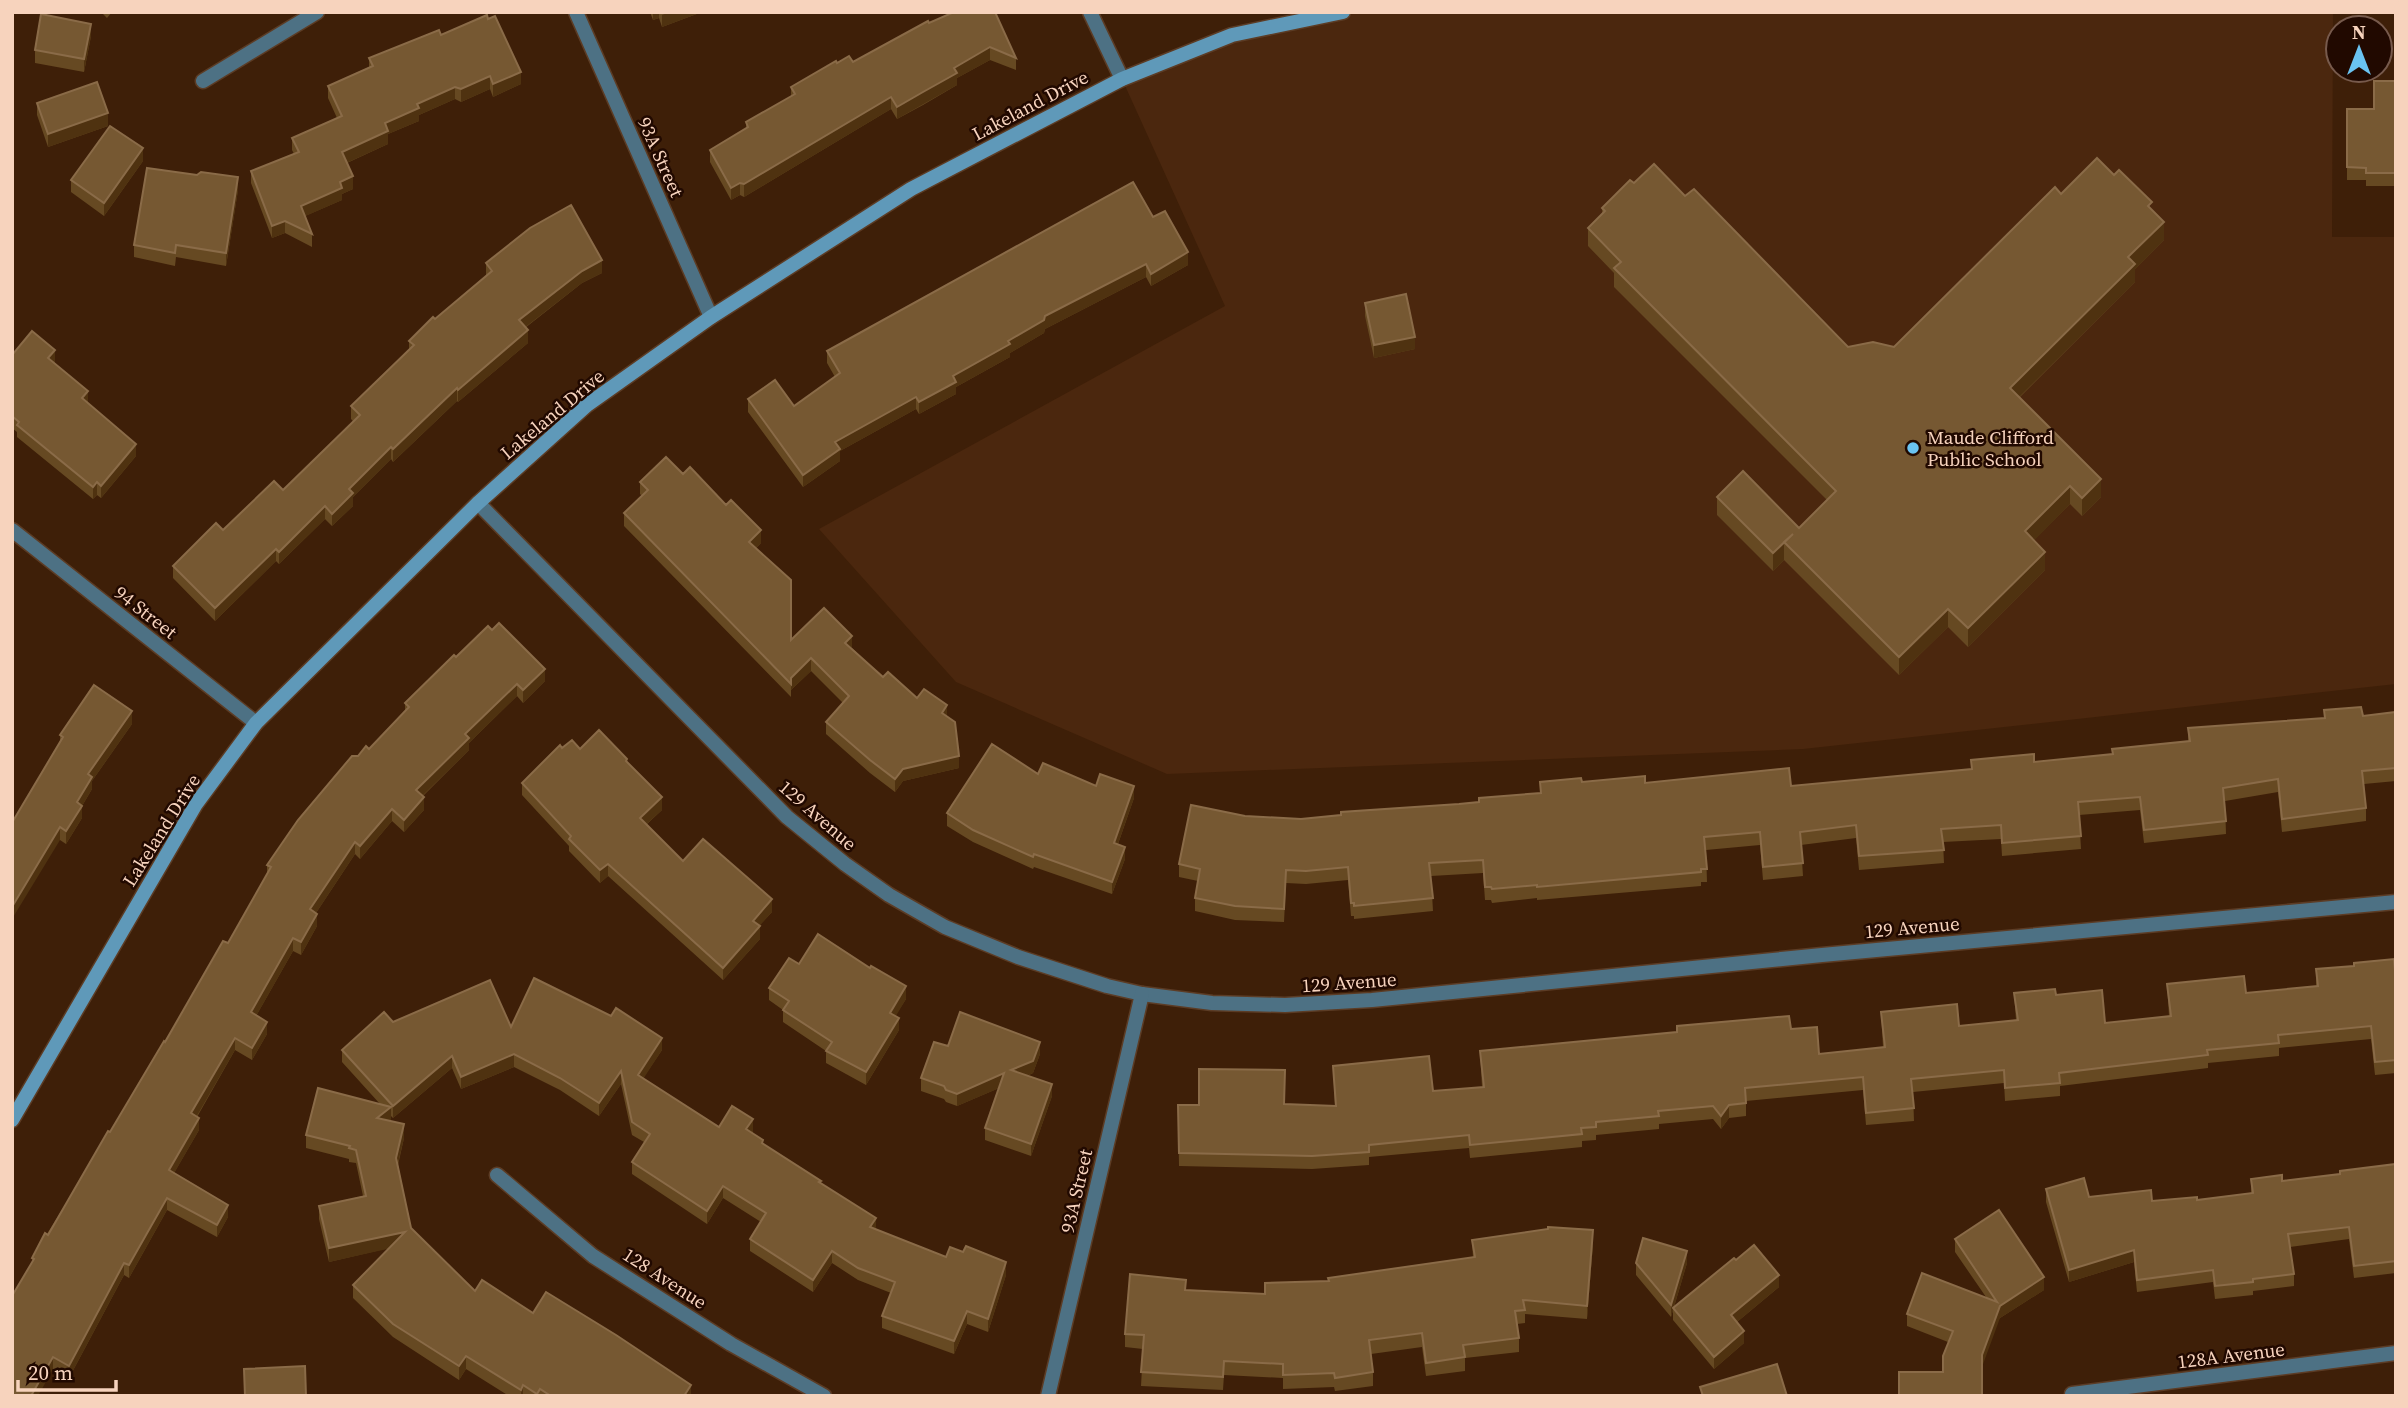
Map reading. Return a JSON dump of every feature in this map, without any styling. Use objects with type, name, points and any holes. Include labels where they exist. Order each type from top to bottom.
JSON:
[{"type":"street","points":[[202,81],[317,12]]},
{"type":"street","name":"93A Street","points":[[576,12],[711,317]]},
{"type":"street","points":[[1090,12],[1122,79]]},
{"type":"street","name":"Lakeland Drive","points":[[12,1120],[196,804],[256,723],[478,503],[587,405],[711,317],[911,189],[1122,79],[1232,35],[1343,12]]},
{"type":"street","name":"129 Avenue","points":[[478,503],[787,817],[845,864],[889,895],[945,927],[1018,957],[1107,986],[1142,994],[1212,1003],[1285,1005],[1372,1000],[2396,902]]},
{"type":"street","name":"94 Street","points":[[12,530],[256,723]]},
{"type":"street","name":"93A Street","points":[[1048,1396],[1142,994]]},
{"type":"street","name":"128 Avenue","points":[[497,1175],[593,1255],[731,1344],[824,1396]]},
{"type":"street","name":"128A Avenue","points":[[2072,1394],[2396,1353]]},
{"type":"shaded area","points":[[1343,12],[2333,12],[2324,14],[2324,84],[2333,84],[2332,237],[2396,237],[2396,684],[1803,749],[1167,774],[956,682],[819,529],[1225,306],[1122,79],[1232,35]]},
{"type":"building","points":[[954,12],[995,12],[1016,58],[990,47],[954,68],[957,73],[897,107],[891,97],[744,184],[740,183],[731,188],[710,150],[748,127],[746,122],[795,94],[791,87],[836,61],[837,63],[849,56],[853,62],[928,21],[929,23]]},
{"type":"building","points":[[41,14],[91,24],[84,59],[35,50]]},
{"type":"building","points":[[487,15],[488,19],[495,16],[521,72],[493,84],[490,76],[461,89],[455,87],[417,104],[419,108],[385,123],[388,131],[342,152],[353,176],[340,182],[342,188],[301,206],[312,234],[285,221],[272,226],[251,171],[299,152],[292,138],[342,116],[328,86],[373,66],[369,58],[439,30],[441,35]]},
{"type":"building","points":[[2396,81],[2395,173],[2366,173],[2366,168],[2347,167],[2347,109],[2374,109],[2374,84],[2394,84]]},
{"type":"building","points":[[97,82],[108,113],[48,134],[37,103]]},
{"type":"building","points":[[110,126],[143,148],[104,203],[71,180]]},
{"type":"building","name":"Maude Clifford Public School","points":[[2097,158],[2114,175],[2119,170],[2152,202],[2148,206],[2164,222],[2128,257],[2135,264],[2010,388],[2101,479],[2082,498],[2070,486],[2025,531],[2045,552],[1968,628],[1948,609],[1899,657],[1784,542],[1773,553],[1717,497],[1743,471],[1799,528],[1836,491],[1614,268],[1621,262],[1588,228],[1605,211],[1602,208],[1630,180],[1634,183],[1654,164],[1685,196],[1694,189],[1848,347],[1873,342],[1894,347],[2055,187],[2061,194]]},
{"type":"building","points":[[147,168],[238,177],[226,253],[176,245],[175,253],[134,245]]},
{"type":"building","points":[[1133,182],[1153,217],[1165,211],[1188,252],[1151,274],[1146,264],[1045,316],[1044,320],[1008,341],[1010,344],[953,376],[956,382],[919,402],[916,397],[835,442],[840,449],[803,475],[748,399],[775,380],[794,406],[840,373],[827,351]]},
{"type":"building","points":[[571,205],[602,260],[582,271],[519,320],[528,330],[458,390],[457,388],[393,449],[391,447],[349,489],[353,493],[332,514],[325,506],[279,552],[276,549],[215,608],[173,566],[216,523],[223,530],[274,481],[283,490],[360,415],[351,406],[414,345],[409,341],[433,317],[435,319],[492,271],[486,263],[530,228]]},
{"type":"building","points":[[1406,294],[1415,337],[1374,345],[1365,303]]},
{"type":"building","points":[[32,331],[55,350],[48,358],[88,391],[82,398],[136,444],[101,486],[97,482],[93,487],[17,425],[19,422],[12,416],[12,355]]},
{"type":"building","points":[[666,457],[683,474],[690,467],[726,505],[731,500],[761,530],[749,542],[791,580],[791,640],[824,608],[852,636],[845,643],[883,677],[888,672],[917,698],[924,689],[947,705],[942,713],[955,722],[959,756],[903,769],[895,779],[826,722],[849,696],[811,658],[791,678],[791,684],[624,513],[648,490],[640,482]]},
{"type":"building","points":[[499,623],[545,669],[523,690],[517,684],[465,734],[469,738],[416,790],[424,797],[404,820],[392,809],[360,846],[355,842],[310,909],[317,914],[301,942],[293,938],[251,1012],[267,1022],[252,1048],[235,1038],[191,1113],[199,1118],[169,1170],[228,1205],[217,1225],[167,1198],[129,1265],[124,1263],[69,1366],[53,1357],[31,1396],[12,1396],[12,1296],[34,1259],[32,1258],[45,1233],[48,1235],[223,941],[228,943],[271,867],[267,865],[298,820],[352,756],[358,756],[366,746],[369,749],[409,707],[405,703],[454,655],[456,657],[488,626],[492,630]]},
{"type":"building","points":[[94,685],[132,711],[88,774],[92,777],[77,802],[82,806],[66,831],[60,827],[12,907],[12,821],[63,737],[60,735]]},
{"type":"building","points":[[2361,707],[2363,716],[2396,712],[2396,768],[2362,771],[2366,808],[2282,819],[2278,779],[2223,788],[2226,821],[2144,830],[2140,797],[2078,802],[2081,836],[2002,843],[2001,825],[1941,829],[1944,850],[1859,856],[1856,825],[1800,832],[1803,863],[1763,867],[1760,832],[1704,837],[1707,869],[1701,869],[1701,872],[1537,887],[1485,887],[1483,860],[1429,863],[1433,898],[1354,906],[1354,903],[1351,903],[1348,867],[1286,870],[1284,909],[1235,906],[1195,898],[1200,869],[1179,864],[1191,805],[1245,816],[1301,819],[1341,815],[1341,812],[1459,804],[1479,802],[1479,798],[1541,793],[1540,782],[1581,778],[1582,782],[1645,776],[1645,783],[1789,768],[1791,786],[1972,769],[1971,760],[2034,754],[2034,762],[2113,754],[2112,749],[2190,741],[2188,728],[2325,718],[2324,710]]},
{"type":"building","points":[[599,730],[662,797],[640,818],[683,861],[703,839],[772,899],[753,921],[760,926],[723,968],[608,864],[600,870],[569,839],[571,836],[522,783],[560,745],[562,748],[572,740],[580,749]]},
{"type":"building","points":[[992,744],[1038,774],[1043,763],[1096,786],[1100,774],[1134,786],[1114,843],[1125,847],[1112,882],[1034,854],[1033,857],[973,830],[947,813]]},
{"type":"building","points":[[818,934],[870,968],[871,966],[906,986],[890,1013],[899,1018],[866,1072],[826,1051],[832,1042],[783,1010],[789,1001],[769,988],[789,958],[799,964]]},
{"type":"building","points":[[2394,959],[2396,1060],[2375,1062],[2371,1026],[2278,1035],[2279,1043],[2207,1050],[2208,1055],[2059,1073],[2060,1083],[2005,1088],[2004,1070],[1911,1079],[1914,1108],[1866,1113],[1863,1077],[1745,1088],[1746,1103],[1729,1105],[1721,1116],[1713,1106],[1658,1111],[1659,1116],[1596,1122],[1596,1127],[1581,1128],[1582,1134],[1470,1145],[1469,1135],[1369,1145],[1369,1152],[1312,1156],[1179,1153],[1178,1105],[1199,1105],[1199,1069],[1285,1070],[1284,1104],[1336,1106],[1333,1066],[1429,1056],[1433,1091],[1484,1087],[1480,1051],[1677,1032],[1677,1026],[1789,1016],[1791,1029],[1817,1027],[1819,1054],[1885,1047],[1881,1012],[1957,1004],[1959,1026],[2018,1020],[2014,993],[2055,989],[2056,995],[2102,990],[2105,1023],[2171,1016],[2167,984],[2244,976],[2246,993],[2318,986],[2316,969]]},
{"type":"building","points":[[534,978],[611,1016],[616,1008],[662,1038],[638,1075],[719,1127],[732,1106],[753,1119],[746,1129],[763,1140],[762,1143],[876,1218],[870,1227],[946,1257],[950,1247],[963,1252],[966,1246],[1006,1262],[988,1319],[967,1311],[954,1341],[882,1316],[895,1282],[858,1268],[832,1251],[813,1280],[750,1239],[766,1213],[723,1186],[707,1211],[632,1162],[650,1134],[632,1122],[621,1071],[599,1103],[560,1078],[514,1054],[461,1077],[452,1056],[393,1106],[342,1050],[384,1012],[393,1022],[490,980],[511,1027]]},
{"type":"building","points":[[960,1012],[1040,1042],[1033,1061],[1011,1070],[1052,1084],[1031,1144],[985,1128],[1004,1073],[957,1094],[921,1078],[934,1042],[948,1046]]},
{"type":"building","points":[[318,1088],[391,1107],[377,1118],[404,1124],[396,1158],[411,1228],[475,1291],[482,1280],[533,1313],[546,1292],[691,1385],[684,1396],[551,1396],[540,1389],[537,1394],[523,1385],[521,1390],[466,1356],[459,1366],[393,1324],[353,1285],[405,1232],[329,1248],[319,1206],[366,1196],[356,1150],[349,1148],[350,1146],[306,1135]]},
{"type":"building","points":[[2396,1164],[2396,1261],[2354,1266],[2349,1227],[2288,1234],[2294,1274],[2215,1286],[2213,1270],[2137,1280],[2134,1250],[2069,1270],[2046,1189],[2084,1178],[2089,1197],[2151,1190],[2152,1201],[2197,1197],[2197,1200],[2253,1193],[2251,1179],[2282,1175],[2282,1181]]},
{"type":"building","points":[[1999,1210],[2044,1277],[2000,1306],[1982,1355],[1982,1396],[1899,1396],[1899,1372],[1943,1372],[1943,1356],[1953,1331],[1907,1314],[1922,1273],[1997,1302],[1955,1239]]},
{"type":"building","points":[[1548,1227],[1593,1230],[1587,1306],[1523,1300],[1525,1310],[1515,1311],[1519,1338],[1463,1345],[1465,1357],[1426,1363],[1422,1333],[1369,1340],[1373,1372],[1335,1378],[1334,1373],[1283,1375],[1283,1364],[1224,1361],[1223,1377],[1141,1372],[1144,1335],[1125,1334],[1130,1274],[1186,1280],[1185,1290],[1265,1294],[1265,1283],[1329,1281],[1328,1278],[1475,1257],[1472,1240]]},
{"type":"building","points":[[1643,1238],[1687,1251],[1671,1305],[1636,1263]]},
{"type":"building","points":[[1754,1245],[1779,1275],[1731,1315],[1744,1331],[1714,1357],[1673,1308]]},
{"type":"building","points":[[1777,1364],[1787,1396],[1703,1396],[1700,1387]]},
{"type":"building","points":[[305,1366],[306,1396],[245,1396],[244,1369]]},
{"type":"place","name":"Maude Clifford Public School","points":[[1913,448]]}]
